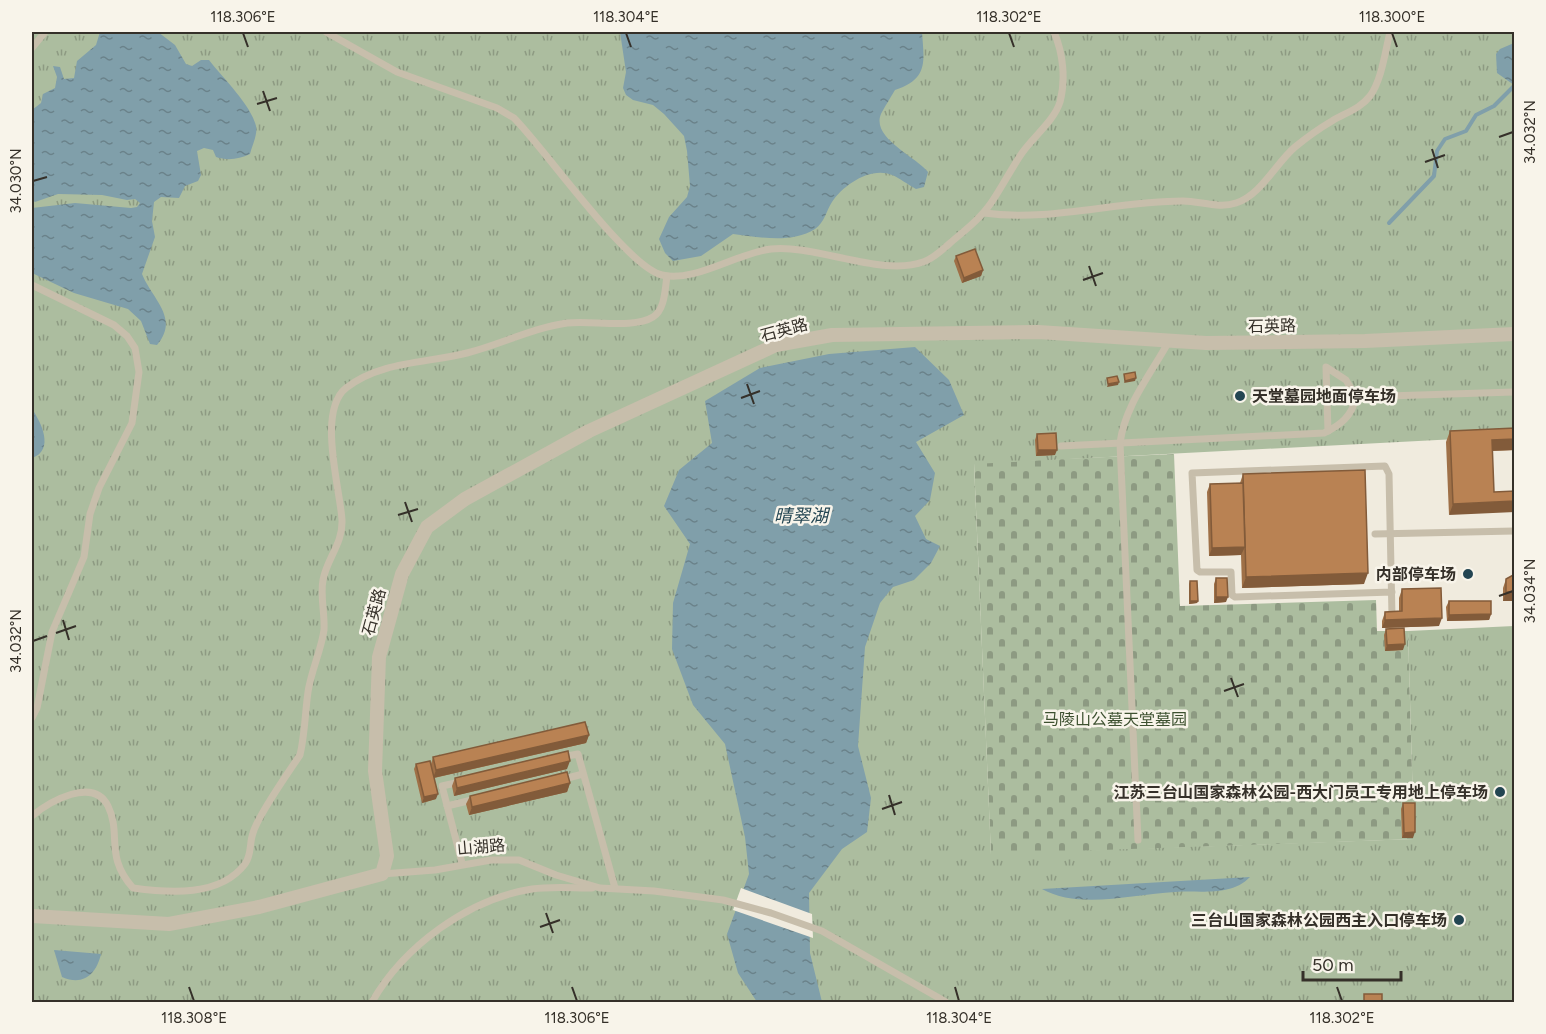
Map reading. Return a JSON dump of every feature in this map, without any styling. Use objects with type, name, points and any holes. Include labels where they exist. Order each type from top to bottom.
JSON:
[{"type":"street","name":"石英路","points":[[382,874],[387,856],[375,771],[379,657],[402,574],[427,527],[465,499],[589,431],[776,345],[832,335],[1038,332],[1206,343],[1365,341],[1515,334]]},
{"type":"street","name":"山湖路","points":[[32,916],[169,924],[259,908],[382,874]]},
{"type":"lane","points":[[32,48],[45,32]]},
{"type":"lane","points":[[326,32],[370,59],[397,72],[497,108],[514,118],[606,228],[640,262],[660,275],[667,276],[697,272],[743,255],[773,248],[878,264],[907,265],[925,262],[984,213],[1022,154],[1052,118],[1059,104],[1064,68],[1054,32]]},
{"type":"lane","points":[[984,213],[1005,216],[1068,213],[1184,201],[1208,205],[1235,204],[1247,197],[1297,145],[1331,121],[1355,110],[1369,97],[1376,84],[1390,32]]},
{"type":"lane","points":[[32,816],[44,806],[76,793],[89,792],[100,795],[110,814],[115,860],[124,878],[133,888],[192,891],[230,878],[245,864],[251,850],[253,833],[300,755],[304,741],[308,693],[324,631],[323,580],[340,542],[342,522],[332,432],[334,407],[344,389],[364,377],[391,368],[467,353],[535,329],[587,321],[633,323],[646,321],[655,316],[662,305],[667,276]]},
{"type":"lane","points":[[32,285],[114,325],[127,336],[135,348],[139,372],[132,423],[99,488],[90,514],[84,557],[52,632],[37,708],[32,718]]},
{"type":"lane","points":[[1138,840],[1119,443],[1122,428],[1132,404],[1169,341]]},
{"type":"lane","points":[[1328,431],[1326,367],[1346,380],[1356,397]]},
{"type":"lane","points":[[1356,397],[1515,392]]},
{"type":"lane","points":[[1061,446],[1313,434],[1328,431],[1347,418],[1356,397]]},
{"type":"lane","points":[[1392,592],[1235,597],[1232,595],[1232,572],[1200,573],[1197,570],[1192,473],[1385,466],[1389,474],[1391,534],[1392,592],[1392,616]]},
{"type":"lane","points":[[1375,534],[1515,531]]},
{"type":"lane","points":[[555,759],[578,754],[615,888]]},
{"type":"lane","points":[[549,782],[583,774]]},
{"type":"lane","points":[[462,863],[442,786],[465,781]]},
{"type":"lane","points":[[447,806],[481,798]]},
{"type":"lane","name":"山湖路","points":[[382,874],[435,870],[462,863],[491,860],[519,860],[556,875],[600,888],[723,900],[771,913],[822,931],[946,1002]]},
{"type":"lane","points":[[372,1002],[383,983],[428,938],[471,908],[532,889],[600,888]]},
{"type":"green space","points":[[32,32],[1514,32],[1514,436],[974,464],[991,854],[1414,839],[1408,631],[1514,626],[1514,1002],[32,1002]]},
{"type":"green space","name":"马陵山公墓天堂墓园","points":[[1174,454],[1180,606],[1376,600],[1377,631],[1408,631],[1414,839],[991,855],[974,463]]},
{"type":"water","points":[[100,32],[158,32],[175,45],[186,64],[192,66],[201,60],[209,60],[249,109],[256,126],[256,136],[250,154],[225,159],[216,157],[213,150],[204,148],[197,151],[201,175],[198,181],[185,186],[179,198],[161,197],[154,202],[152,221],[155,237],[142,274],[165,317],[166,326],[157,345],[150,344],[141,321],[128,309],[74,293],[32,273],[32,208],[75,203],[131,208],[137,207],[140,203],[135,199],[127,200],[102,195],[58,194],[35,202],[32,200],[32,110],[41,103],[43,94],[55,88],[57,77],[53,66],[60,67],[64,79],[74,78],[77,61],[96,45]]},
{"type":"water","points":[[620,32],[922,32],[922,68],[914,80],[895,90],[881,114],[880,123],[888,139],[928,172],[924,187],[916,189],[895,176],[884,173],[867,175],[843,189],[832,202],[821,223],[806,234],[796,237],[764,238],[733,234],[701,256],[673,261],[665,253],[659,239],[669,217],[687,197],[690,186],[684,136],[653,105],[633,100],[626,95],[623,88],[626,72]]},
{"type":"water","points":[[1514,43],[1514,85],[1497,73],[1496,54],[1500,49]]},
{"type":"water","name":"晴翠湖","points":[[915,347],[949,380],[964,415],[916,442],[935,473],[930,500],[915,516],[926,539],[940,546],[931,563],[914,580],[893,587],[880,603],[865,647],[858,746],[871,798],[867,832],[842,849],[809,893],[810,953],[822,1002],[757,1002],[738,973],[727,934],[749,874],[745,837],[725,744],[693,705],[672,649],[673,603],[690,544],[664,506],[679,470],[712,443],[705,401],[760,368],[829,354]]},
{"type":"water","points":[[32,409],[42,428],[44,442],[43,449],[32,458]]},
{"type":"water","points":[[1250,877],[1234,888],[1225,890],[1090,900],[1073,899],[1042,889]]},
{"type":"water","points":[[54,950],[101,954],[92,973],[88,977],[76,980],[62,977]]},
{"type":"pier","points":[[741,888],[812,914],[813,938],[733,910]]},
{"type":"building","points":[[975,249],[983,270],[964,278],[956,256]]},
{"type":"building","points":[[1135,372],[1136,378],[1125,381],[1124,374]]},
{"type":"building","points":[[1117,376],[1119,382],[1108,384],[1107,378]]},
{"type":"building","points":[[1515,428],[1515,439],[1492,440],[1494,492],[1515,491],[1515,501],[1453,504],[1450,431]]},
{"type":"building","points":[[1056,433],[1057,450],[1038,450],[1037,434]]},
{"type":"building","points":[[1365,470],[1368,573],[1246,577],[1243,474]]},
{"type":"building","points":[[1243,483],[1245,547],[1212,548],[1210,484]]},
{"type":"building","points":[[1515,574],[1515,592],[1506,592],[1506,579]]},
{"type":"building","points":[[1216,578],[1227,578],[1228,597],[1216,597]]},
{"type":"building","points":[[1190,581],[1197,581],[1198,601],[1190,601]]},
{"type":"building","points":[[1441,588],[1442,618],[1385,620],[1385,612],[1402,611],[1402,589]]},
{"type":"building","points":[[1449,601],[1491,601],[1491,614],[1449,615]]},
{"type":"building","points":[[1404,628],[1405,644],[1387,645],[1386,629]]},
{"type":"building","points":[[585,722],[589,735],[436,770],[433,757]]},
{"type":"building","points":[[568,751],[570,761],[457,788],[455,778]]},
{"type":"building","points":[[430,761],[438,794],[424,797],[416,764]]},
{"type":"building","points":[[567,772],[570,783],[472,807],[470,796]]},
{"type":"building","points":[[1403,803],[1415,803],[1415,832],[1404,833]]},
{"type":"building","points":[[1364,994],[1382,994],[1382,1002],[1364,1002]]},
{"type":"waterway","points":[[1389,223],[1434,176],[1437,151],[1445,139],[1466,131],[1476,115],[1494,106],[1514,86]]},
{"type":"place","name":"天堂墓园地面停车场","points":[[1240,396]]},
{"type":"place","name":"内部停车场","points":[[1468,574]]},
{"type":"place","name":"江苏三台山国家森林公园-西大门员工专用地上停车场","points":[[1500,792]]},
{"type":"place","name":"三台山国家森林公园西主入口停车场","points":[[1459,920]]}]
